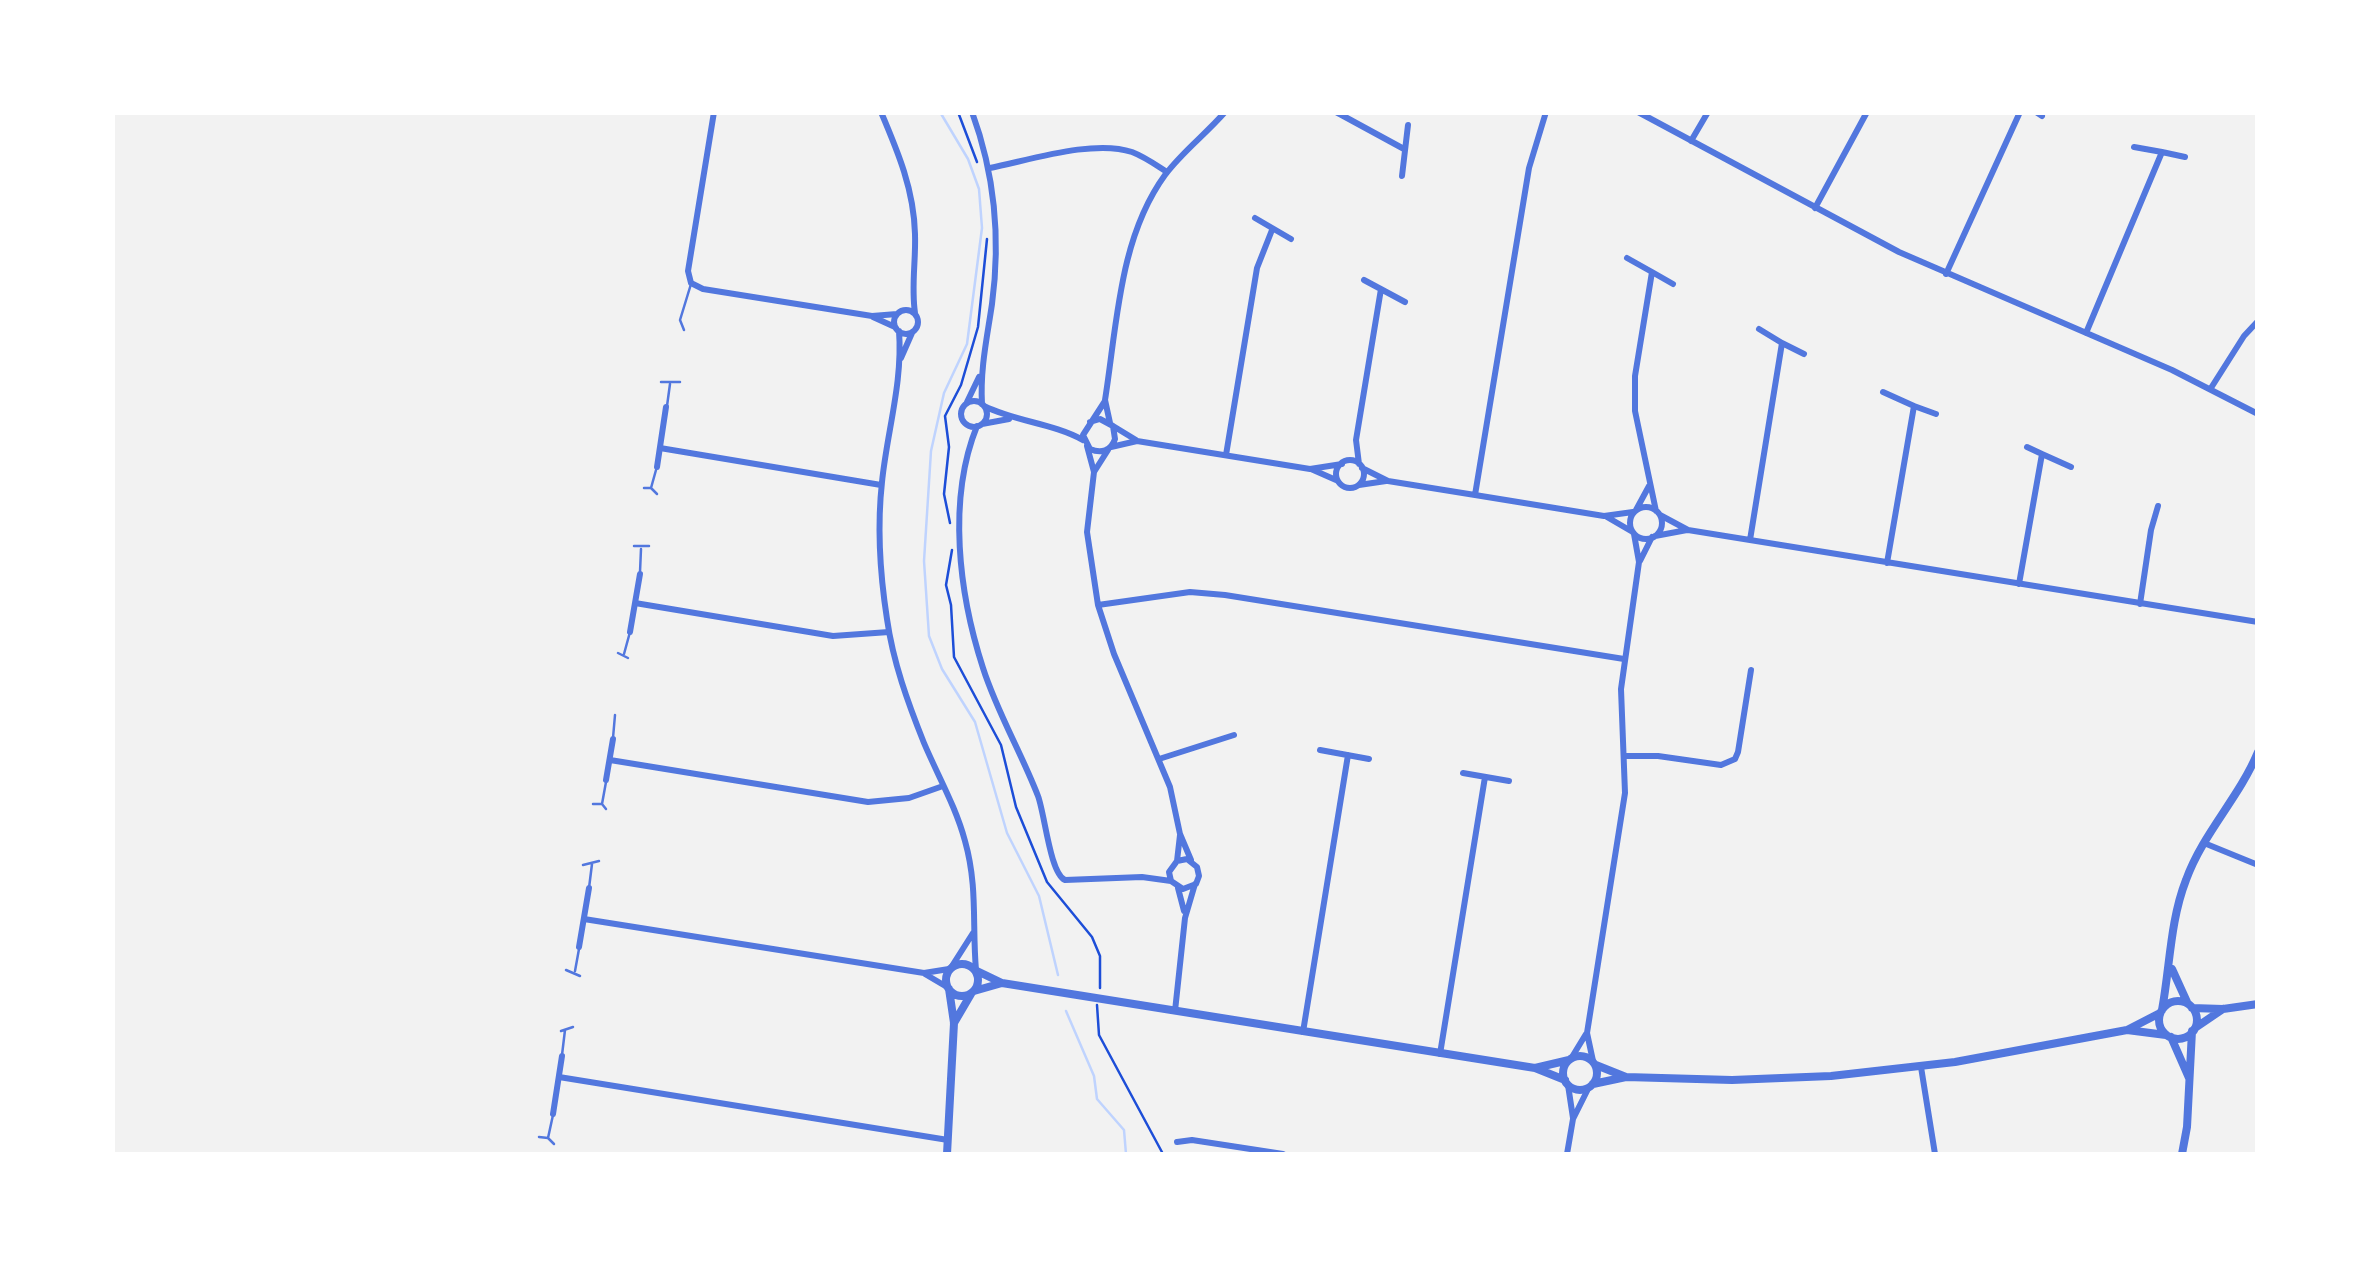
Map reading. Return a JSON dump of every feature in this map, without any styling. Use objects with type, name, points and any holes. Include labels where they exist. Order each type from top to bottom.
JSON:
[{"type":"street","points":[[714,112],[688,271],[691,283],[703,289],[872,316],[908,310],[915,313]]},
{"type":"street","points":[[881,112],[902,161],[914,218],[912,289],[918,321],[900,359]]},
{"type":"street","points":[[972,112],[996,202],[996,265],[980,376],[986,418],[969,445],[960,513],[960,545],[971,625],[984,670],[1039,798],[1055,872],[1065,880],[1142,877],[1171,881],[1178,888],[1185,918]]},
{"type":"street","points":[[1094,472],[1116,434],[1105,400],[1130,246],[1167,172],[1225,112]]},
{"type":"street","points":[[1336,112],[1404,148]]},
{"type":"street","points":[[1638,112],[1814,208],[1946,274],[2211,388],[2258,414]]},
{"type":"street","points":[[1692,141],[1708,112]]},
{"type":"street","points":[[1814,208],[1867,112]]},
{"type":"street","points":[[1946,274],[2020,112]]},
{"type":"street","points":[[1475,495],[1529,168],[1546,114]]},
{"type":"street","points":[[1402,176],[1408,125]]},
{"type":"street","points":[[2134,147],[2185,157]]},
{"type":"street","points":[[990,168],[1094,148],[1131,152],[1167,172]]},
{"type":"street","points":[[2086,333],[2162,152]]},
{"type":"street","points":[[1255,218],[1291,240]]},
{"type":"street","points":[[1226,456],[1256,268],[1272,230]]},
{"type":"street","points":[[1627,258],[1674,284]]},
{"type":"street","points":[[1639,562],[1662,524],[1649,484],[1636,411],[1636,376],[1652,272]]},
{"type":"street","points":[[1364,280],[1406,302]]},
{"type":"street","points":[[912,289],[899,313],[900,359],[881,484],[879,534],[889,632],[909,704],[960,824],[972,868],[978,982],[954,1023]]},
{"type":"street","points":[[1338,482],[1336,474],[1356,440],[1380,289]]},
{"type":"street","points":[[872,316],[906,334],[913,332]]},
{"type":"street","points":[[2211,388],[2244,336],[2258,322]]},
{"type":"street","points":[[1759,330],[1804,354]]},
{"type":"street","points":[[1750,540],[1782,343]]},
{"type":"street","points":[[969,445],[962,410],[980,376]]},
{"type":"street","points":[[1883,392],[1936,414]]},
{"type":"street","points":[[1105,400],[1089,423],[1085,443],[1094,472],[1087,532],[1098,605],[1114,654],[1170,787],[1180,834],[1199,871],[1185,918],[1176,1011]]},
{"type":"street","points":[[966,404],[974,401],[1010,419],[1063,429],[1094,451],[1137,441]]},
{"type":"street","points":[[1888,563],[1914,406]]},
{"type":"street","points":[[657,467],[666,408]]},
{"type":"street","points":[[964,422],[979,425],[1010,419]]},
{"type":"street","points":[[1063,429],[1100,419],[1137,441],[1310,468],[1344,462],[1361,466],[1388,481]]},
{"type":"street","points":[[1356,440],[1364,475],[1359,485]]},
{"type":"street","points":[[2027,447],[2071,466]]},
{"type":"street","points":[[660,448],[881,484]]},
{"type":"street","points":[[2020,584],[2042,454]]},
{"type":"street","points":[[1310,468],[1346,487],[1388,481],[1604,516],[1646,507],[1688,530]]},
{"type":"street","points":[[1567,1154],[1573,1119],[1598,1075],[1587,1032],[1623,811],[1624,659],[1639,562],[1630,522],[1649,484]]},
{"type":"street","points":[[2140,604],[2158,506]]},
{"type":"street","points":[[1604,516],[1643,538],[1688,530],[2258,622]]},
{"type":"street","points":[[630,632],[640,574]]},
{"type":"street","points":[[1098,605],[1190,592],[1225,595],[1624,659]]},
{"type":"street","points":[[635,602],[833,636],[889,632]]},
{"type":"street","points":[[1624,756],[1729,763],[1738,752],[1751,670]]},
{"type":"street","points":[[1159,759],[1234,735]]},
{"type":"street","points":[[606,780],[613,739]]},
{"type":"street","points":[[1320,750],[1369,759]]},
{"type":"street","points":[[2189,1078],[2160,1025],[2180,896],[2203,843],[2241,788],[2258,752]]},
{"type":"street","points":[[1302,1032],[1348,755]]},
{"type":"street","points":[[610,760],[868,802],[908,798],[944,786]]},
{"type":"street","points":[[1463,772],[1508,780]]},
{"type":"street","points":[[1440,1054],[1485,777]]},
{"type":"street","points":[[1171,881],[1180,834]]},
{"type":"street","points":[[2203,843],[2258,866]]},
{"type":"street","points":[[1142,877],[1191,861]]},
{"type":"street","points":[[1178,888],[1188,889],[1196,884]]},
{"type":"street","points":[[579,947],[589,888]]},
{"type":"street","points":[[584,918],[924,973],[962,963],[1002,983],[1535,1068],[1578,1090],[1626,1077],[1767,1080],[1921,1067],[2127,1030],[2183,1038],[2224,1009]]},
{"type":"street","points":[[947,1154],[954,1023],[946,978],[974,932]]},
{"type":"street","points":[[2170,965],[2196,1017],[2182,1154]]},
{"type":"street","points":[[924,973],[961,996],[1002,983]]},
{"type":"street","points":[[2127,1030],[2171,1002],[2224,1009],[2258,1004]]},
{"type":"street","points":[[1573,1119],[1563,1069],[1587,1032]]},
{"type":"street","points":[[553,1114],[562,1056]]},
{"type":"street","points":[[1535,1068],[1586,1056],[1626,1077]]},
{"type":"street","points":[[1921,1067],[1935,1154]]},
{"type":"street","points":[[558,1077],[948,1140]]},
{"type":"street","points":[[1177,1142],[1192,1140],[1283,1154]]},
{"type":"lane","points":[[684,330],[680,320],[691,283]]},
{"type":"lane","points":[[672,319],[680,320]]},
{"type":"lane","points":[[662,382],[680,382]]},
{"type":"lane","points":[[666,408],[670,384]]},
{"type":"lane","points":[[652,488],[657,467]]},
{"type":"lane","points":[[644,488],[652,488]]},
{"type":"lane","points":[[652,488],[657,494]]},
{"type":"lane","points":[[634,546],[649,546]]},
{"type":"lane","points":[[640,574],[642,549]]},
{"type":"lane","points":[[618,653],[626,656],[630,632]]},
{"type":"lane","points":[[609,715],[617,715],[613,739]]},
{"type":"lane","points":[[606,780],[602,804],[606,809]]},
{"type":"lane","points":[[592,804],[602,804]]},
{"type":"lane","points":[[583,864],[599,861]]},
{"type":"lane","points":[[589,888],[592,864]]},
{"type":"lane","points":[[575,971],[579,947]]},
{"type":"lane","points":[[566,970],[580,976]]},
{"type":"lane","points":[[562,1056],[563,1030],[572,1027]]},
{"type":"lane","points":[[548,1138],[553,1114]]},
{"type":"lane","points":[[539,1137],[554,1144]]},
{"type":"path","points":[[958,112],[978,164]]},
{"type":"path","points":[[952,532],[944,494],[949,447],[945,416],[961,385],[978,327],[988,229]]},
{"type":"path","points":[[952,550],[946,585],[954,656],[1001,745],[1016,807],[1047,882],[1085,926],[1096,946],[1102,972],[1099,1035],[1162,1154]]},
{"type":"waterway","points":[[940,112],[968,159],[979,189],[982,228],[967,344],[944,393],[931,451],[924,561],[929,636],[942,669],[975,722],[1007,833],[1039,896],[1058,975]]},
{"type":"waterway","points":[[1066,1011],[1094,1076],[1097,1099],[1124,1130],[1126,1154]]}]
